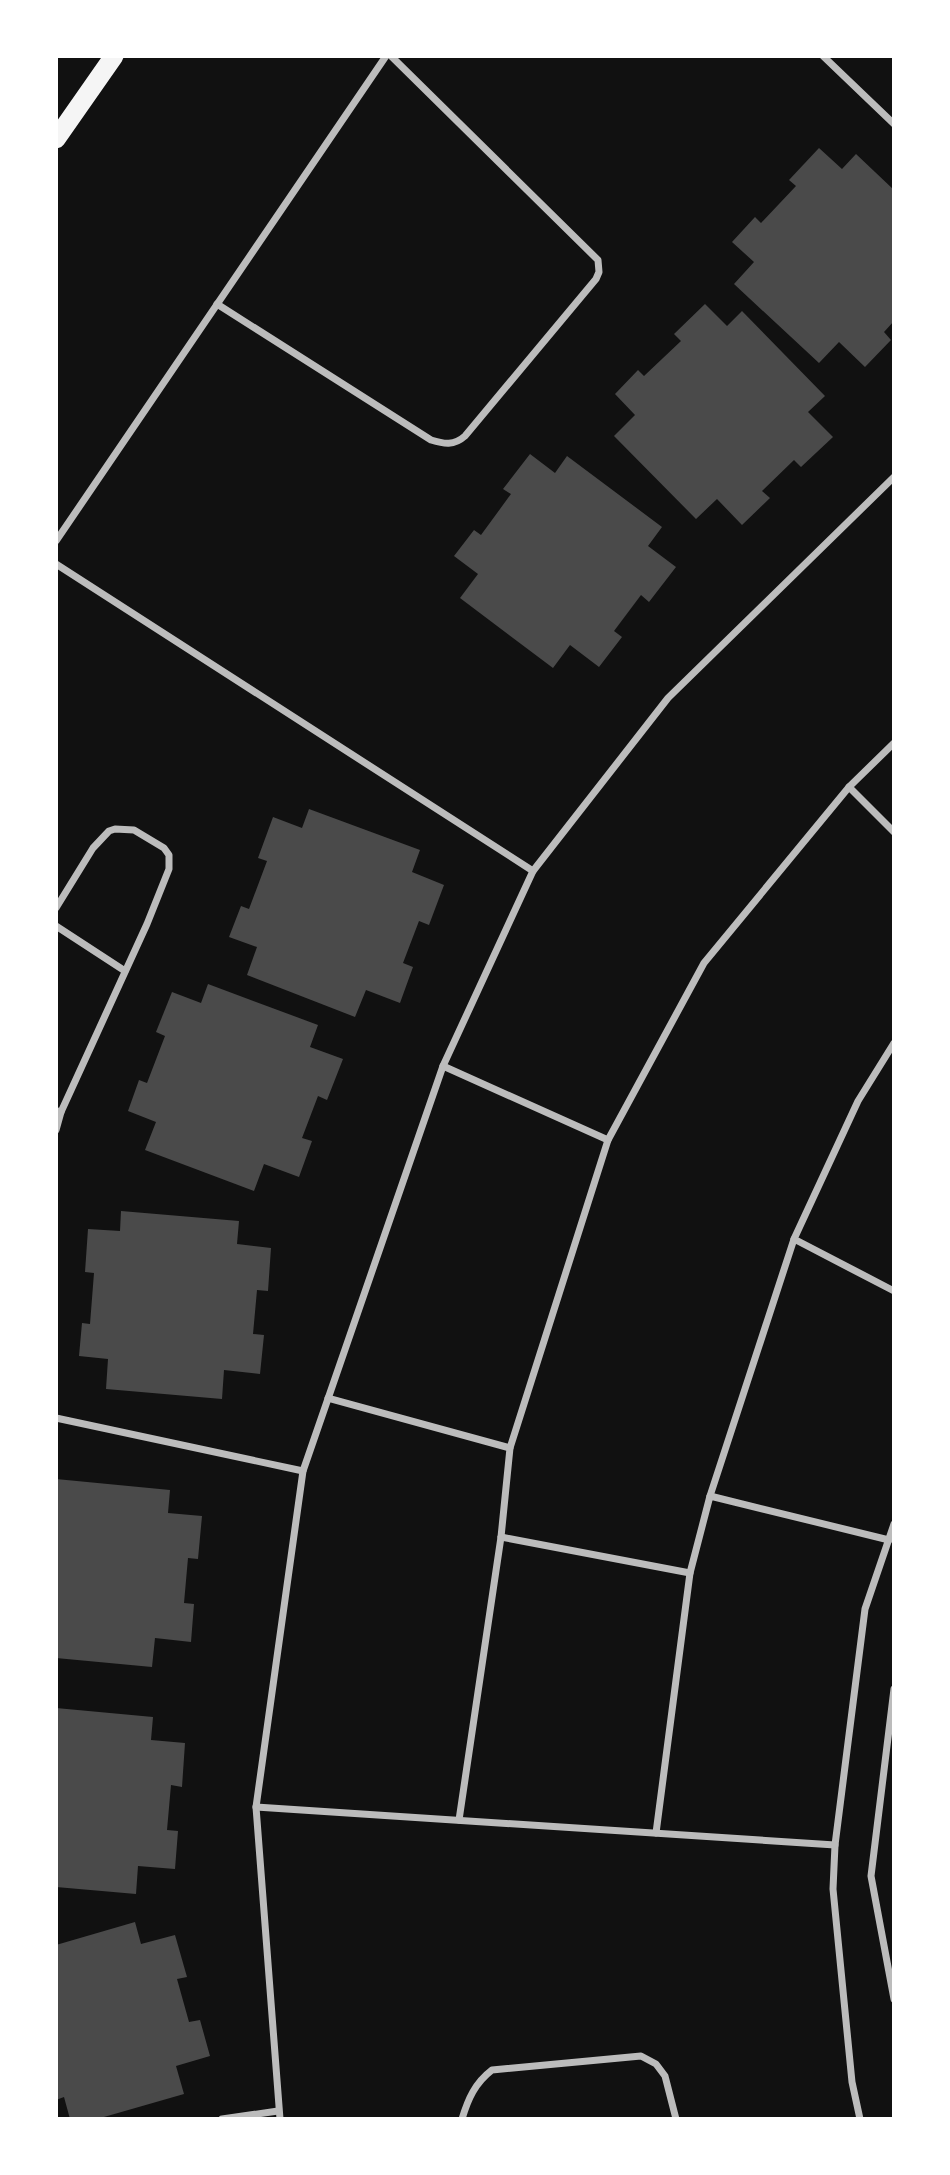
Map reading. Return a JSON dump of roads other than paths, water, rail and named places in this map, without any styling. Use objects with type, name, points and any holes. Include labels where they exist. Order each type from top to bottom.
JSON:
[{"type":"highway","points":[[56,139],[114,56]]},
{"type":"street","points":[[56,541],[217,304],[389,56],[598,260],[599,272],[596,279],[457,443],[430,440],[217,304]]},
{"type":"street","points":[[823,56],[894,124]]},
{"type":"street","points":[[222,2119],[279,2115],[256,1807],[303,1471],[443,1066],[533,871],[668,698],[894,477]]},
{"type":"street","points":[[56,564],[533,871]]},
{"type":"street","points":[[459,1820],[501,1537],[510,1448],[608,1140],[704,963],[849,787],[894,743]]},
{"type":"street","points":[[849,787],[894,832]]},
{"type":"street","points":[[56,908],[93,848],[109,831],[134,830],[164,848],[169,855],[169,869],[147,924],[58,1111],[56,1130]]},
{"type":"street","points":[[56,926],[125,971]]},
{"type":"street","points":[[656,1833],[690,1573],[710,1496],[794,1240],[858,1101],[894,1043]]},
{"type":"street","points":[[443,1066],[608,1140]]},
{"type":"street","points":[[794,1240],[894,1291]]},
{"type":"street","points":[[328,1398],[510,1448]]},
{"type":"street","points":[[56,1418],[303,1471]]},
{"type":"street","points":[[710,1496],[889,1539]]},
{"type":"street","points":[[860,2119],[852,2082],[835,1903],[835,1844],[865,1609],[894,1524]]},
{"type":"street","points":[[501,1537],[690,1573]]},
{"type":"street","points":[[894,1689],[871,1876],[894,1999]]},
{"type":"street","points":[[256,1807],[835,1844]]},
{"type":"street","points":[[461,2119],[480,2079],[492,2070],[641,2056],[656,2064],[665,2076],[676,2119]]}]
